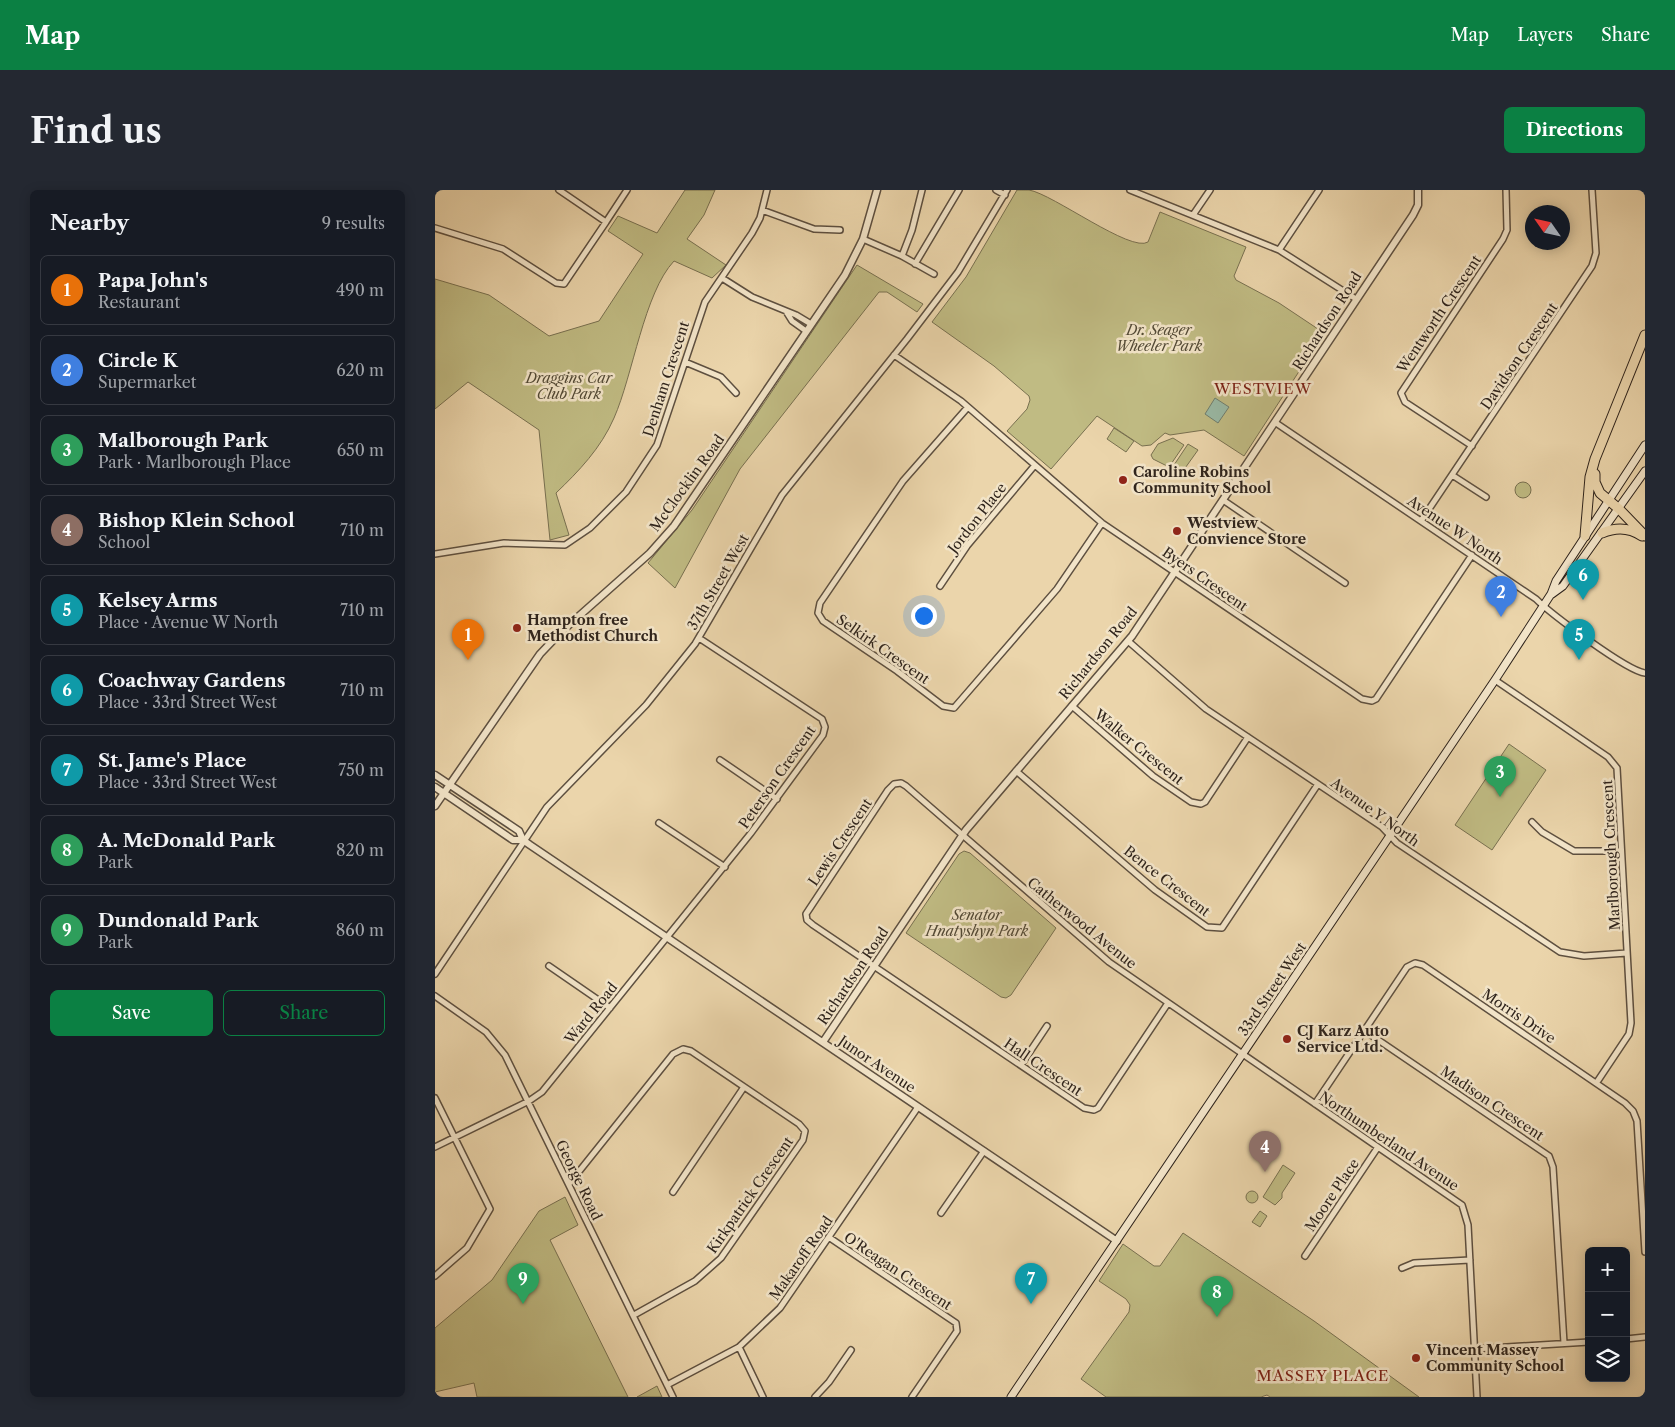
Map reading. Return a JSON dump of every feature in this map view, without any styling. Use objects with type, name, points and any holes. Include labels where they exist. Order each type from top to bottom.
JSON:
[{"type":"highway","points":[[1585,536],[1592,468],[1645,335]]},
{"type":"highway","points":[[1612,416],[1597,460],[1595,477],[1597,487],[1645,537]]},
{"type":"highway","points":[[1602,533],[1615,529],[1625,529],[1645,537]]},
{"type":"main road","name":"33rd Street West","points":[[1011,1397],[1495,680],[1551,594],[1557,581],[1608,499],[1645,445]]},
{"type":"main road","name":"33rd Street West","points":[[1551,594],[1563,586],[1645,471]]},
{"type":"street","points":[[559,190],[606,222]]},
{"type":"street","points":[[435,228],[503,249],[561,284],[567,282],[627,190]]},
{"type":"street","name":"Denham Crescent","points":[[435,554],[503,543],[557,546],[571,543],[626,492],[643,468],[662,432],[701,312],[721,278],[750,238],[762,210],[767,190]]},
{"type":"street","name":"McClocklin Road","points":[[435,806],[540,654],[561,632],[650,553],[674,526],[845,275],[863,238],[877,190]]},
{"type":"street","points":[[902,256],[912,230],[922,190]]},
{"type":"street","points":[[915,264],[959,190]]},
{"type":"street","points":[[996,190],[1006,193]]},
{"type":"street","points":[[1130,190],[1279,250],[1356,299]]},
{"type":"street","points":[[1193,215],[1210,190]]},
{"type":"street","points":[[1279,250],[1319,190]]},
{"type":"street","name":"Richardson Road","points":[[823,1042],[962,836],[1128,641],[1276,423],[1413,215],[1418,205],[1418,190]]},
{"type":"street","name":"Wentworth Crescent","points":[[1472,446],[1405,402],[1401,393],[1503,240],[1507,230],[1506,190]]},
{"type":"street","name":"Davidson Crescent","points":[[1421,521],[1592,266],[1596,253],[1592,190]]},
{"type":"street","name":"37th Street West","points":[[435,974],[523,840],[547,807],[659,690],[699,638],[782,495],[958,272],[1006,193]]},
{"type":"street","points":[[762,210],[815,228],[840,230]]},
{"type":"street","points":[[863,238],[902,256],[934,274]]},
{"type":"street","points":[[721,278],[752,297],[787,313],[796,315],[811,324]]},
{"type":"street","points":[[787,313],[792,321],[806,331]]},
{"type":"street","name":"Byers Crescent","points":[[894,355],[968,407],[1103,522],[1362,699],[1372,701],[1376,699],[1472,555]]},
{"type":"street","points":[[685,362],[721,378],[736,393]]},
{"type":"street","name":"Selkirk Crescent","points":[[968,407],[895,492],[820,603],[818,613],[823,622],[897,671],[943,706],[954,708],[1057,589],[1103,522]]},
{"type":"street","name":"Avenue W North","points":[[1276,423],[1535,598],[1543,606],[1631,668],[1645,673]]},
{"type":"street","name":"Jordon Place","points":[[940,586],[967,546],[1035,465]]},
{"type":"street","points":[[1452,475],[1486,497]]},
{"type":"street","points":[[1223,500],[1345,583]]},
{"type":"street","name":"Peterson Crescent","points":[[668,937],[777,799],[823,735],[825,724],[822,719],[699,638]]},
{"type":"street","name":"Avenue Y North","points":[[1128,641],[1201,705],[1382,827],[1397,843],[1560,952],[1584,956],[1627,953]]},
{"type":"street","name":"Marlborough Crescent","points":[[1495,680],[1608,757],[1617,768],[1631,1016],[1629,1034],[1597,1082]]},
{"type":"street","name":"Walker Crescent","points":[[1072,706],[1153,776],[1191,802],[1197,804],[1205,802],[1248,737]]},
{"type":"street","points":[[721,760],[777,799]]},
{"type":"street","name":"Bence Crescent","points":[[1016,771],[1155,890],[1207,927],[1215,929],[1222,928],[1318,784]]},
{"type":"street","name":"Junor Avenue","points":[[435,775],[519,831],[523,840],[1117,1241]]},
{"type":"street","name":"Lewis Crescent","points":[[874,966],[813,925],[807,920],[806,914],[888,790],[894,784],[901,783],[906,786],[962,836]]},
{"type":"street","name":"Junor Avenue","points":[[435,787],[513,840],[523,840]]},
{"type":"street","points":[[1532,822],[1542,832],[1574,851],[1621,851]]},
{"type":"street","points":[[659,823],[725,867]]},
{"type":"street","name":"Catherwood Avenue","points":[[962,836],[1102,957],[1243,1054]]},
{"type":"street","name":"Ward Road","points":[[435,1147],[529,1101],[542,1092],[668,937]]},
{"type":"street","name":"Morris Drive","points":[[1315,1104],[1407,967],[1419,963],[1597,1082],[1633,1111],[1637,1121],[1645,1252]]},
{"type":"street","points":[[549,966],[610,1008]]},
{"type":"street","name":"Hall Crescent","points":[[874,966],[1083,1108],[1094,1110],[1099,1108],[1168,1003]]},
{"type":"street","name":"George Road","points":[[435,996],[493,1038],[505,1055],[673,1397]]},
{"type":"street","points":[[1021,1065],[1047,1026]]},
{"type":"street","name":"Madison Crescent","points":[[1365,1031],[1549,1156],[1553,1167],[1564,1343]]},
{"type":"street","name":"Kirkpatrick Crescent","points":[[569,1184],[673,1054],[687,1049],[799,1124],[805,1131],[805,1135],[721,1258],[695,1281],[634,1315]]},
{"type":"street","name":"Northumberland Avenue","points":[[1243,1054],[1462,1205],[1467,1218],[1477,1397]]},
{"type":"street","points":[[673,1192],[744,1087]]},
{"type":"street","points":[[435,1098],[491,1209],[467,1248],[435,1276]]},
{"type":"street","name":"Makaroff Road","points":[[667,1384],[739,1347],[780,1308],[830,1238],[918,1107]]},
{"type":"street","name":"Moore Place","points":[[1305,1256],[1378,1147]]},
{"type":"street","points":[[941,1213],[984,1151]]},
{"type":"street","name":"O'Reagan Crescent","points":[[830,1238],[956,1323],[957,1331],[911,1397]]},
{"type":"street","points":[[1402,1268],[1414,1263],[1470,1260]]},
{"type":"street","points":[[1630,1339],[1645,1337]]},
{"type":"street","points":[[1475,1349],[1585,1342]]},
{"type":"street","points":[[739,1347],[763,1397]]},
{"type":"street","points":[[815,1397],[851,1350]]},
{"type":"green space","name":"Draggins Car Club Park","points":[[685,190],[715,190],[704,215],[687,239],[726,265],[712,278],[674,261],[664,275],[647,313],[621,400],[609,429],[589,458],[556,493],[569,535],[550,540],[539,430],[468,382],[435,409],[435,279],[489,295],[549,336],[599,321],[643,254],[608,231],[618,216],[657,233]]},
{"type":"green space","name":"Dr. Seager Wheeler Park","points":[[1017,190],[1029,190],[1040,194],[1109,231],[1139,243],[1148,242],[1160,212],[1246,247],[1234,276],[1236,280],[1279,303],[1324,333],[1244,456],[1204,430],[1170,435],[1165,433],[1151,445],[1142,446],[1097,416],[1051,469],[1007,431],[1027,409],[1030,400],[1029,396],[994,366],[932,322],[966,277]]},
{"type":"green space","points":[[857,265],[923,304],[917,312],[887,292],[879,292],[740,469],[675,588],[648,563],[692,510]]},
{"type":"green space","points":[[1114,428],[1134,441],[1126,452],[1107,439]]},
{"type":"green space","points":[[1173,438],[1184,445],[1169,467],[1153,459],[1151,455],[1158,444]]},
{"type":"green space","points":[[1188,444],[1198,450],[1183,471],[1174,465]]},
{"type":"green space","points":[[1520,482],[1526,482],[1531,487],[1529,496],[1520,498],[1515,493],[1515,487]]},
{"type":"green space","points":[[1509,744],[1546,770],[1492,850],[1455,825]]},
{"type":"green space","name":"Senator Hnatyshyn Park","points":[[964,851],[970,853],[1056,928],[1011,995],[1006,998],[1001,997],[906,933],[959,854]]},
{"type":"green space","points":[[1283,1165],[1295,1173],[1282,1193],[1282,1198],[1275,1205],[1263,1197]]},
{"type":"green space","points":[[1250,1191],[1254,1191],[1258,1197],[1254,1203],[1250,1203],[1246,1199],[1246,1195]]},
{"type":"green space","points":[[565,1197],[578,1225],[550,1240],[628,1397],[477,1397],[474,1383],[435,1392],[435,1328],[492,1280],[539,1211]]},
{"type":"green space","points":[[1260,1211],[1267,1216],[1260,1227],[1252,1222]]},
{"type":"green space","points":[[1183,1233],[1314,1321],[1419,1397],[1270,1397],[1267,1395],[1261,1397],[1106,1397],[1081,1379],[1129,1312],[1130,1305],[1126,1299],[1099,1281],[1123,1244],[1154,1266],[1160,1266]]},
{"type":"green space","points":[[657,1386],[662,1397],[637,1397]]},
{"type":"shaded area","points":[[1215,398],[1229,407],[1218,423],[1205,414]]},
{"type":"place","name":"Caroline Robins Community School","points":[[1123,480]]},
{"type":"place","name":"Westview Convience Store","points":[[1177,531]]},
{"type":"place","name":"Coachway Gardens","points":[[1583,600]]},
{"type":"place","name":"Circle K","points":[[1501,617]]},
{"type":"place","name":"Hampton free Methodist Church","points":[[517,628]]},
{"type":"place","name":"Papa John's","points":[[468,660]]},
{"type":"place","name":"Kelsey Arms","points":[[1579,660]]},
{"type":"place","name":"Malborough Park","points":[[1500,797]]},
{"type":"place","name":"CJ Karz Auto Service Ltd.","points":[[1287,1039]]},
{"type":"place","name":"Bishop Klein School","points":[[1265,1172]]},
{"type":"place","name":"Dundonald Park","points":[[523,1304]]},
{"type":"place","name":"St. Jame's Place","points":[[1031,1304]]},
{"type":"place","name":"A. McDonald Park","points":[[1217,1317]]},
{"type":"place","name":"Vincent Massey Community School","points":[[1416,1358]]},
{"type":"district","name":"WESTVIEW","points":[[1263,389]]},
{"type":"district","name":"MASSEY PLACE","points":[[1323,1376]]}]
